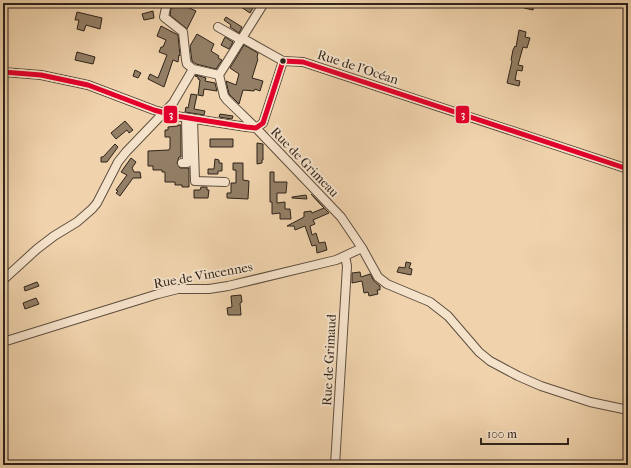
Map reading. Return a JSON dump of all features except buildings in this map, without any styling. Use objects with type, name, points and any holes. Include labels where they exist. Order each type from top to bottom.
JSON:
[{"type":"street","points":[[167,3],[164,17],[184,33],[187,64],[193,69],[219,75],[264,3]]},
{"type":"street","points":[[3,72],[41,75],[88,85],[164,113],[190,119],[256,128],[263,123],[283,61],[218,27]]},
{"type":"street","name":"Rue de l'Océan","points":[[283,61],[303,62],[628,169]]},
{"type":"street","points":[[3,280],[36,249],[77,222],[92,209],[97,203],[118,162],[173,103],[193,69]]},
{"type":"street","name":"Rue de Grimeau","points":[[219,75],[224,96],[227,100],[256,128],[341,217],[362,248],[378,277],[387,284],[424,299],[441,310],[479,352],[490,361],[518,376],[542,386],[590,402],[628,410]]},
{"type":"street","points":[[182,163],[187,163],[190,119]]},
{"type":"street","points":[[190,119],[195,181],[225,182]]},
{"type":"street","name":"Rue de Vincennes","points":[[3,342],[158,294],[178,289],[208,289],[228,286],[336,260],[362,248]]},
{"type":"street","name":"Rue de Grimaud","points":[[335,465],[347,266],[345,256]]},
{"type":"transit line","name":"3","points":[[3,72],[41,75],[88,85],[154,110],[176,116],[256,128],[263,123],[283,61],[303,62],[628,169]]}]
